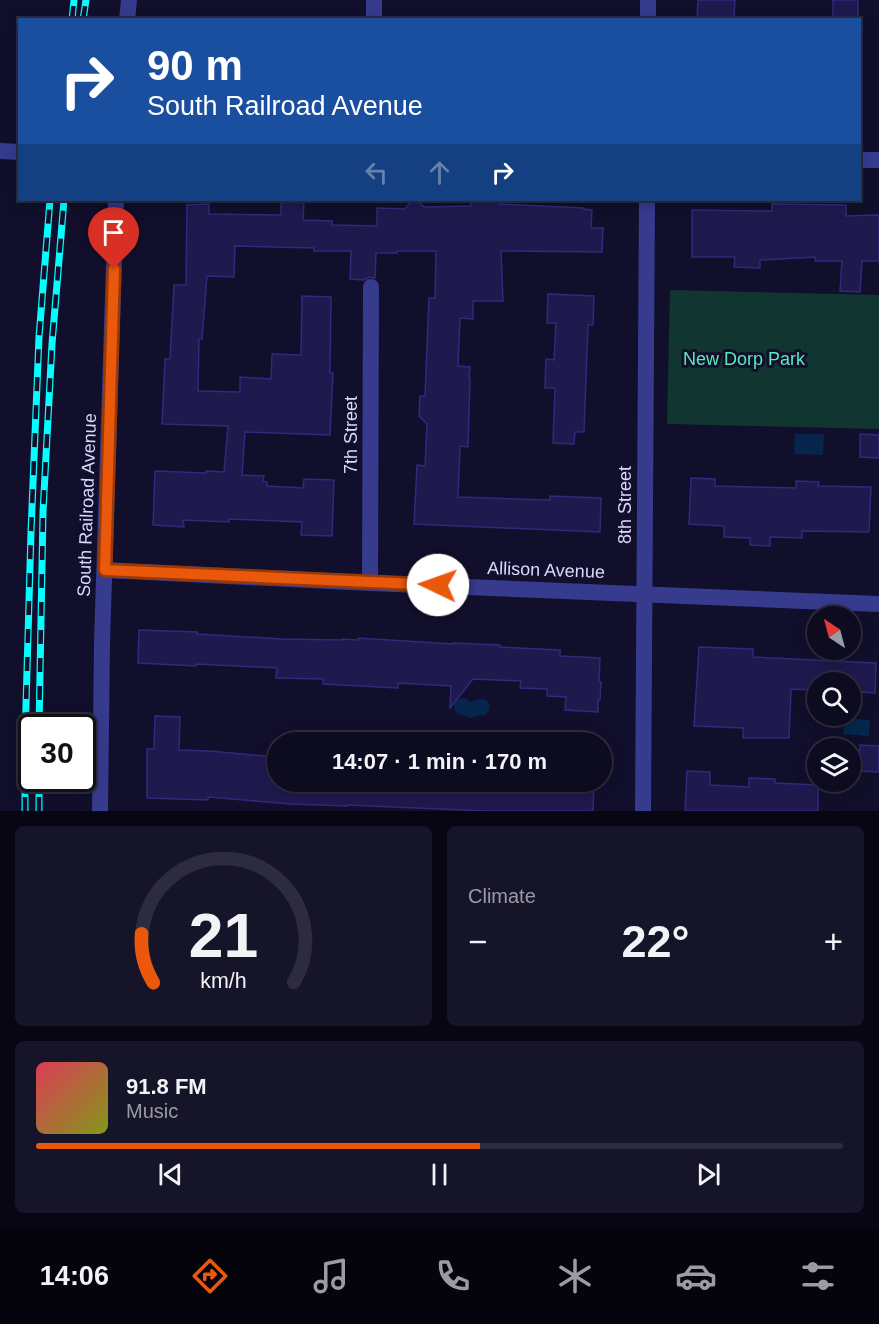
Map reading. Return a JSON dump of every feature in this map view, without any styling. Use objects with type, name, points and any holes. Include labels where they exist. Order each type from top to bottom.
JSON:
[{"type":"street","points":[[127,18],[129,0]]},
{"type":"street","points":[[374,0],[374,18]]},
{"type":"street","points":[[648,0],[648,18]]},
{"type":"street","points":[[861,160],[879,160]]},
{"type":"street","name":"South Railroad Avenue","points":[[100,811],[101,695],[116,201]]},
{"type":"street","name":"8th Street","points":[[643,811],[647,201]]},
{"type":"street","name":"7th Street","points":[[370,583],[371,287]]},
{"type":"street","name":"Allison Avenue","points":[[105,570],[879,604]]},
{"type":"green space","name":"New Dorp Park","points":[[670,290],[879,295],[879,429],[667,424]]},
{"type":"water","points":[[795,434],[824,434],[823,455],[794,454]]},
{"type":"water","points":[[461,698],[469,702],[486,700],[490,705],[489,711],[485,715],[470,718],[459,714],[454,704]]},
{"type":"water","points":[[861,719],[870,720],[869,736],[843,734],[844,726],[861,726]]},
{"type":"building","points":[[698,0],[735,0],[734,18],[697,18]]},
{"type":"building","points":[[833,0],[858,0],[858,18],[833,18]]},
{"type":"building","points":[[281,201],[304,202],[303,220],[332,221],[332,225],[377,226],[377,208],[405,209],[411,202],[419,202],[424,207],[471,206],[471,201],[499,201],[499,204],[592,210],[591,228],[603,228],[602,252],[501,251],[503,301],[473,301],[473,319],[460,318],[458,366],[470,367],[470,378],[468,447],[460,446],[458,497],[550,500],[550,496],[601,498],[600,532],[414,524],[417,465],[425,466],[427,424],[419,416],[420,396],[425,396],[429,298],[435,298],[436,251],[376,253],[375,278],[370,277],[364,280],[350,279],[351,251],[235,246],[234,277],[207,276],[202,339],[199,339],[198,391],[240,392],[240,377],[271,379],[272,354],[301,355],[302,296],[331,297],[330,373],[333,373],[330,435],[245,432],[242,475],[264,476],[263,482],[267,482],[267,486],[303,488],[304,479],[334,480],[332,536],[301,535],[302,522],[229,519],[229,522],[183,520],[184,527],[153,525],[155,471],[224,472],[228,426],[162,424],[165,359],[170,359],[174,285],[186,285],[187,205],[209,204],[209,214],[281,215]]},
{"type":"building","points":[[772,204],[846,205],[846,216],[879,215],[879,261],[862,261],[860,292],[840,291],[842,261],[815,261],[815,257],[760,260],[760,268],[734,267],[735,257],[692,257],[692,210],[772,211]]},
{"type":"building","points":[[548,294],[594,296],[593,325],[588,325],[584,432],[575,432],[574,444],[553,443],[555,388],[545,388],[546,359],[554,360],[556,323],[547,323]]},
{"type":"building","points":[[860,434],[879,435],[879,458],[860,457]]},
{"type":"building","points":[[691,478],[715,479],[715,486],[796,488],[796,481],[819,482],[818,486],[871,487],[869,532],[802,531],[802,538],[770,537],[770,546],[750,545],[750,538],[724,537],[724,526],[689,524]]},
{"type":"building","points":[[139,630],[282,639],[358,640],[358,638],[560,650],[560,656],[600,658],[600,700],[598,700],[598,712],[565,710],[566,697],[547,696],[547,689],[520,688],[521,681],[473,679],[450,708],[451,686],[398,683],[398,688],[323,684],[323,679],[276,678],[277,668],[138,663]]},
{"type":"building","points":[[699,647],[753,649],[753,657],[876,663],[875,693],[861,692],[861,672],[807,672],[807,690],[791,689],[789,738],[743,738],[743,728],[694,726]]},
{"type":"building","points":[[155,716],[180,717],[179,750],[267,756],[267,792],[594,792],[593,811],[485,811],[290,804],[208,797],[208,800],[147,798],[147,749],[154,749]]},
{"type":"building","points":[[861,745],[879,746],[879,772],[861,771]]},
{"type":"building","points":[[687,771],[710,772],[710,785],[749,787],[749,778],[775,779],[775,783],[807,784],[807,792],[818,792],[818,811],[685,811]]},
{"type":"railway","points":[[72,18],[74,0]]},
{"type":"railway","points":[[83,18],[86,0]]},
{"type":"railway","points":[[25,811],[31,532],[39,337],[50,201]]},
{"type":"railway","points":[[39,714],[43,512],[52,344],[64,201]]},
{"type":"railway","points":[[39,792],[39,811]]},
{"type":"route","points":[[114,269],[105,570],[438,585]]}]
